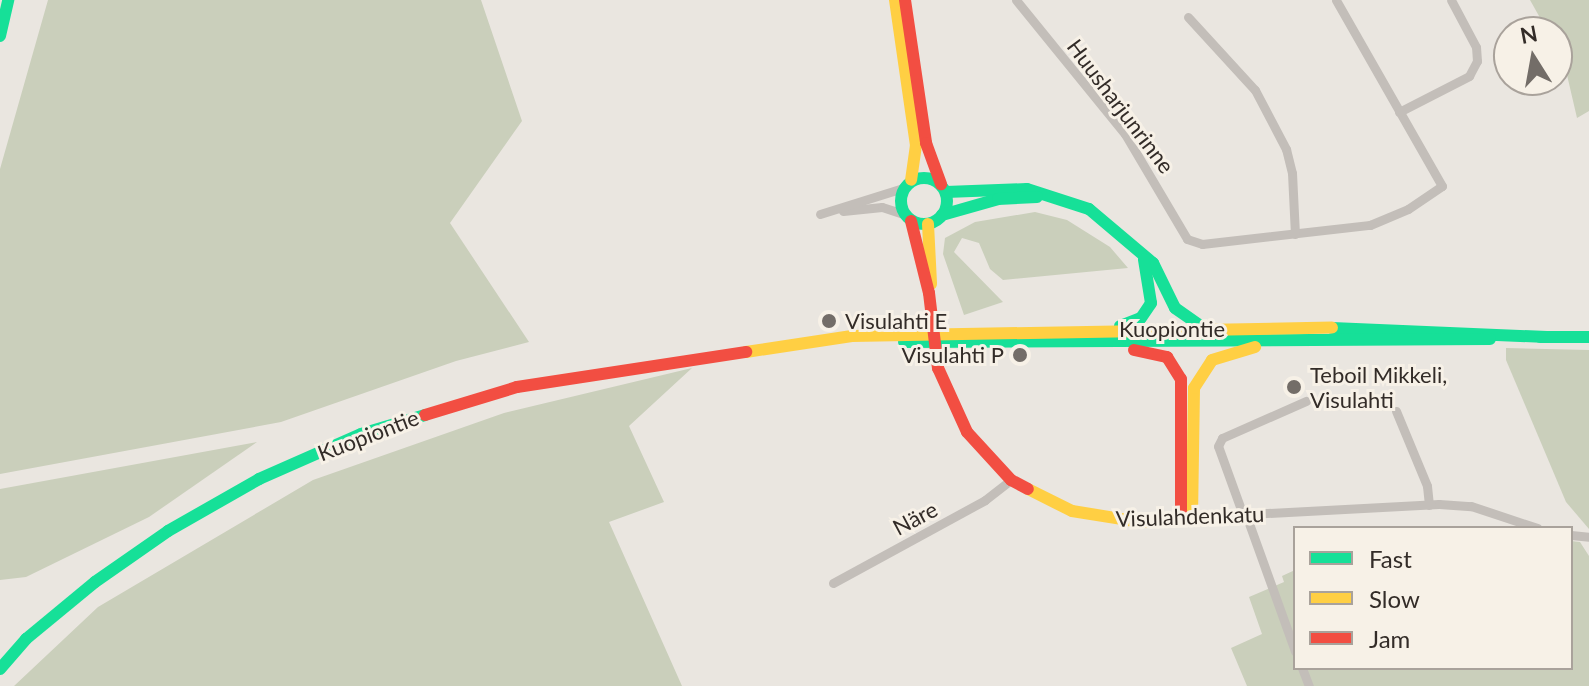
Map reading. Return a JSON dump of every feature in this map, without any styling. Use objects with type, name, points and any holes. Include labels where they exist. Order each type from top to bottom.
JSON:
[{"type":"main road","points":[[0,36],[8,0]]},
{"type":"main road","points":[[895,0],[916,145],[907,184],[908,217],[928,224],[942,215],[998,199],[1063,199]]},
{"type":"main road","points":[[905,0],[921,116],[943,188],[942,215]]},
{"type":"main road","points":[[907,184],[921,177],[943,188],[1027,189],[1063,199],[1101,217],[1153,263],[1185,320],[1238,329]]},
{"type":"main road","name":"Visulahdenkatu","points":[[908,217],[929,293]]},
{"type":"main road","name":"Visulahdenkatu","points":[[928,224],[929,293],[938,368],[948,397],[990,463],[1039,497],[1098,518],[1141,522],[1187,517]]},
{"type":"main road","points":[[1053,336],[1122,326],[1141,318],[1152,294],[1141,253]]},
{"type":"main road","name":"Kuopiontie","points":[[1053,336],[1238,329],[1449,330],[1547,337]]},
{"type":"main road","name":"Kuopiontie","points":[[0,669],[37,629],[168,531],[259,479],[361,434],[517,387],[797,343],[967,336],[1326,340],[1589,337]]},
{"type":"main road","points":[[1053,336],[1152,350],[1173,363],[1183,398],[1187,517]]},
{"type":"main road","points":[[1187,517],[1192,400],[1207,365],[1231,351],[1326,340]]},
{"type":"street","name":"Huusharjunrinne","points":[[1016,0],[1125,134],[1187,239],[1202,244],[1370,225],[1408,209],[1442,186],[1336,0]]},
{"type":"street","points":[[1399,112],[1469,76],[1477,61],[1476,47],[1451,0]]},
{"type":"street","points":[[1188,17],[1255,90],[1286,149],[1295,234]]},
{"type":"street","points":[[907,184],[820,214],[882,207],[908,217]]},
{"type":"street","points":[[1293,646],[1218,446],[1222,438],[1306,401]]},
{"type":"street","points":[[1396,411],[1427,486],[1429,505]]},
{"type":"street","name":"Näre","points":[[833,583],[985,500],[1011,480]]},
{"type":"street","name":"Visulahdenkatu","points":[[1187,517],[1429,505],[1471,506],[1531,526]]},
{"type":"green space","points":[[48,0],[481,0],[522,121],[450,223],[529,342],[456,361],[281,422],[0,474],[0,169]]},
{"type":"green space","points":[[1530,0],[1589,0],[1589,111],[1577,118],[1572,96],[1573,16],[1539,16]]},
{"type":"green space","points":[[1035,212],[1067,220],[1110,247],[1128,268],[1003,280],[990,269],[979,243],[962,238],[954,252],[1003,302],[964,315],[943,254],[945,238],[975,222]]},
{"type":"green space","points":[[1506,348],[1589,350],[1589,529],[1566,502],[1506,360]]},
{"type":"green space","points":[[692,368],[629,426],[664,502],[609,522],[682,686],[14,686],[98,607],[313,480],[504,413]]},
{"type":"green space","points":[[257,442],[149,517],[26,577],[0,580],[0,489]]},
{"type":"green space","points":[[1573,541],[1580,542],[1589,556],[1589,686],[1247,686],[1231,648],[1262,634],[1249,597],[1284,582],[1282,576],[1293,571],[1293,670],[1573,670]]},
{"type":"traffic: fast","points":[[0,36],[8,0]]},
{"type":"traffic: fast","points":[[924,178],[941,184],[947,201],[941,218],[924,224],[907,218],[901,201],[907,184],[924,178]]},
{"type":"traffic: fast","points":[[946,192],[1027,189],[1089,209],[1153,263],[1175,308],[1199,325]]},
{"type":"traffic: fast","points":[[942,215],[998,199],[1037,197]]},
{"type":"traffic: fast","points":[[1120,326],[1141,318],[1151,303],[1144,260]]},
{"type":"traffic: fast","points":[[1332,328],[1547,337]]},
{"type":"traffic: fast","points":[[1540,337],[1589,337]]},
{"type":"traffic: fast","points":[[904,342],[1490,339]]},
{"type":"traffic: fast","points":[[0,669],[26,639],[95,582],[168,531],[259,479],[361,434],[425,415]]},
{"type":"traffic: slow","points":[[895,0],[916,145],[911,180]]},
{"type":"traffic: slow","points":[[928,224],[931,284]]},
{"type":"traffic: slow","points":[[746,352],[852,336],[1332,328]]},
{"type":"traffic: slow","points":[[1028,489],[1072,511],[1141,522],[1192,517],[1194,388],[1212,360],[1255,347]]},
{"type":"traffic: jam","points":[[905,0],[926,143],[941,184]]},
{"type":"traffic: jam","points":[[911,221],[929,293],[938,368],[967,432],[1011,480],[1028,489]]},
{"type":"traffic: jam","points":[[1134,350],[1167,357],[1181,379],[1181,518]]},
{"type":"traffic: jam","points":[[425,415],[517,387],[746,352]]},
{"type":"place","name":"Visulahti E","points":[[829,321]]},
{"type":"place","name":"Visulahti P","points":[[1020,355]]},
{"type":"place","name":"Teboil Mikkeli, Visulahti","points":[[1294,387]]}]
